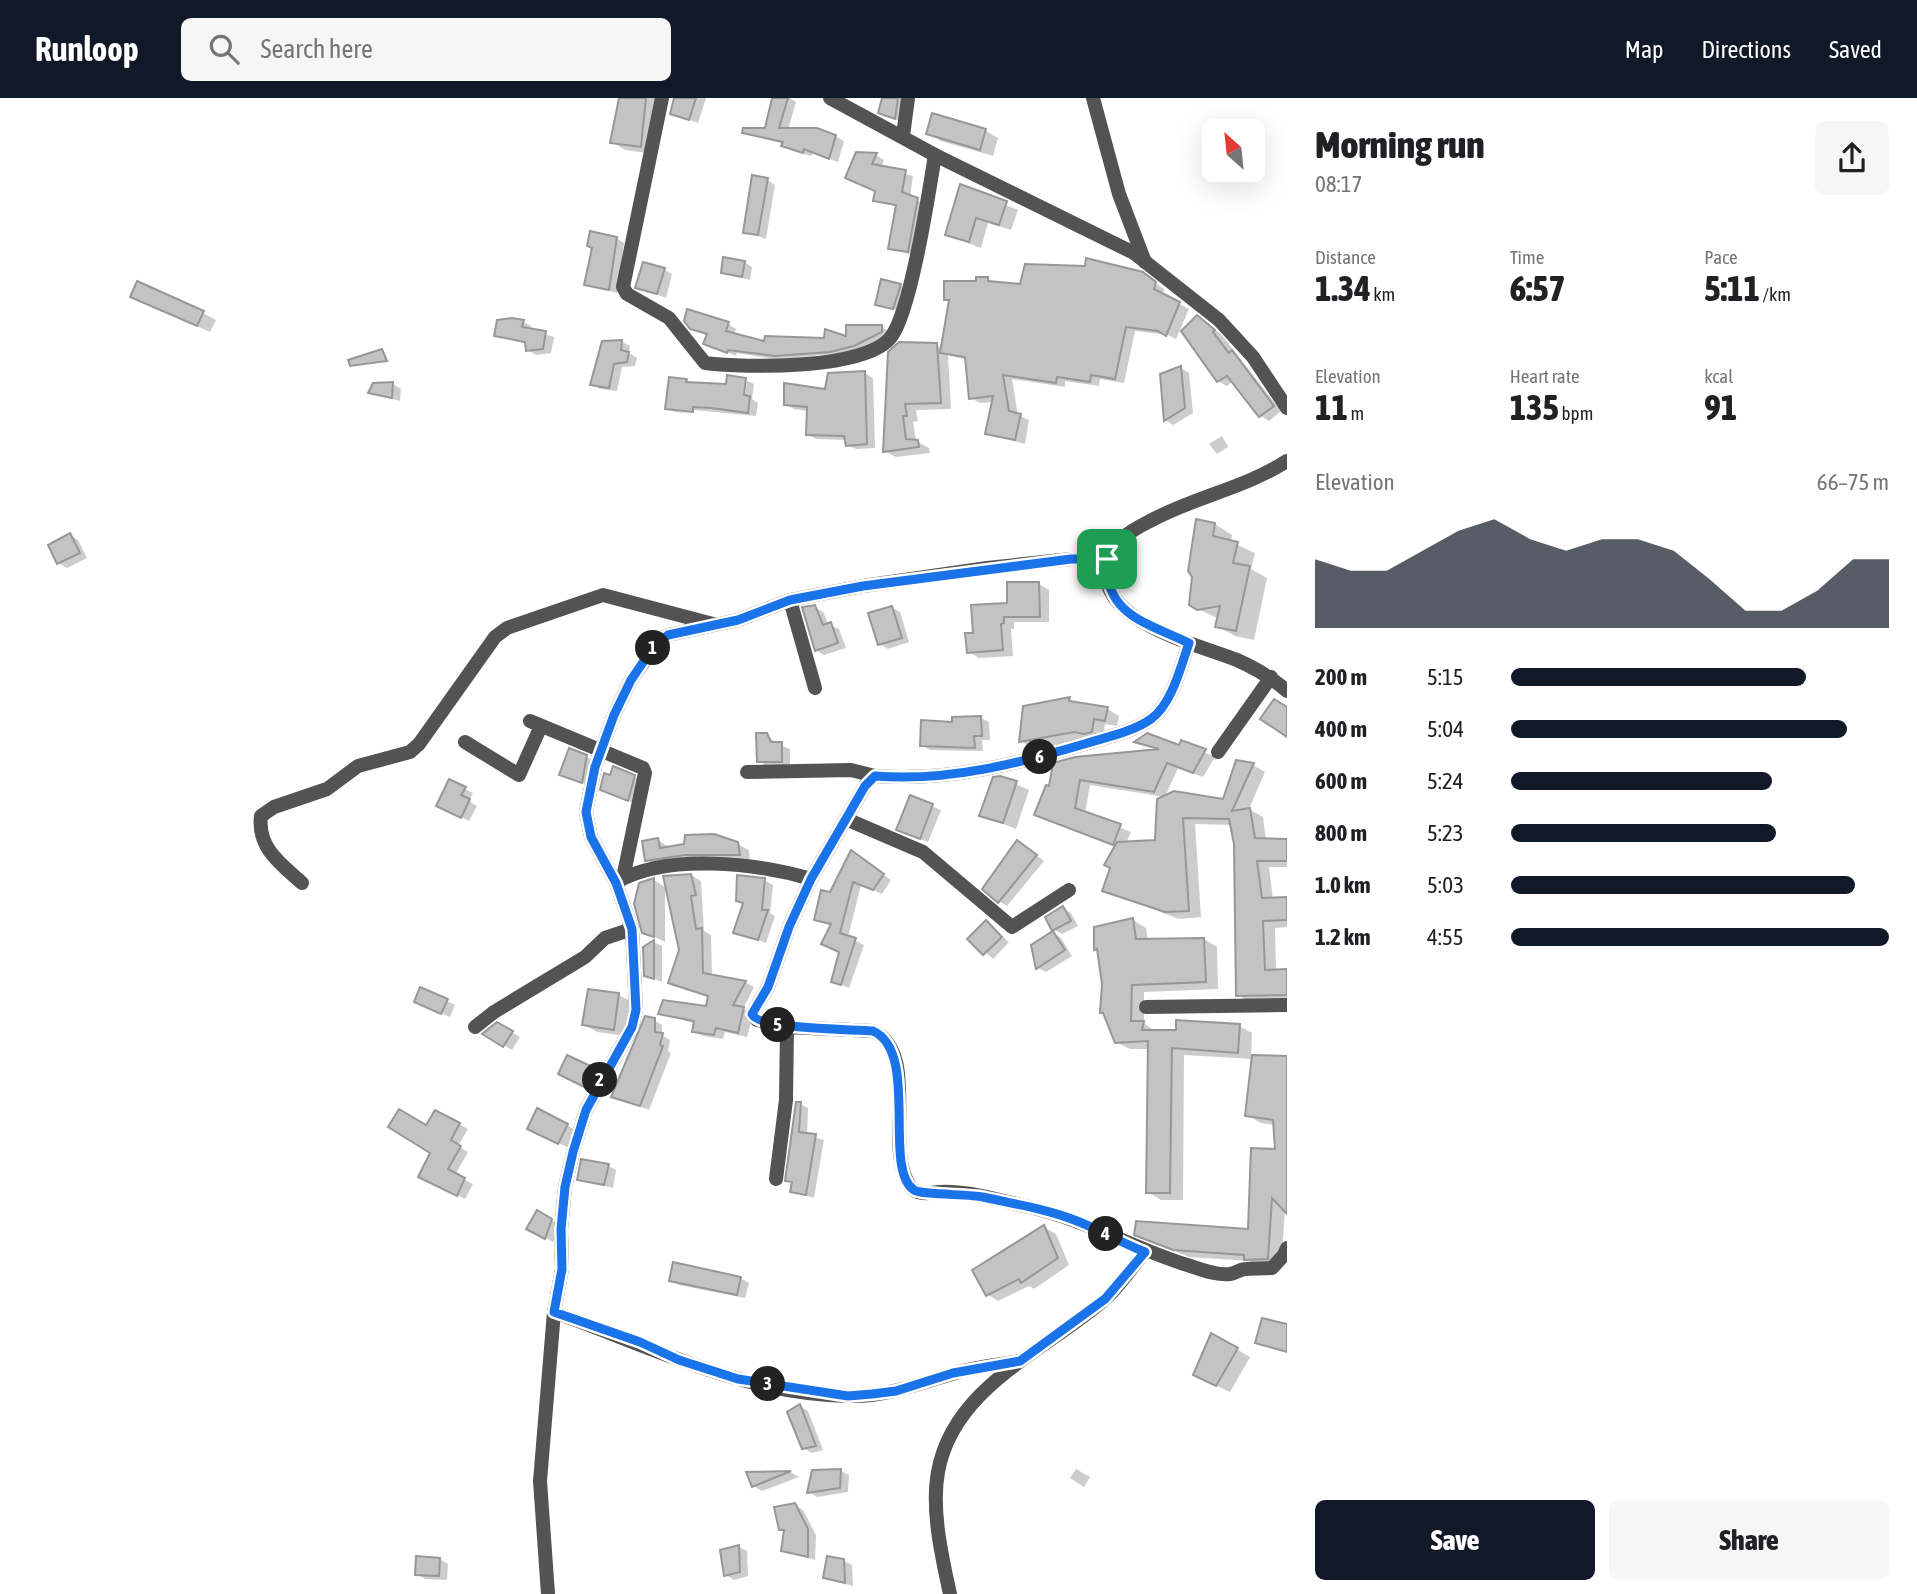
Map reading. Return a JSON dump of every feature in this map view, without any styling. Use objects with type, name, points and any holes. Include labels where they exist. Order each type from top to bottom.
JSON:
[{"type":"street","points":[[662,98],[623,287],[627,294],[669,318],[705,363],[730,366],[824,363],[861,357],[879,348],[895,330],[908,291],[935,155]]},
{"type":"street","points":[[830,98],[935,155],[1109,239],[1146,263],[1219,320],[1253,357],[1287,408]]},
{"type":"street","points":[[903,136],[908,98]]},
{"type":"street","points":[[1093,98],[1119,194],[1146,263]]},
{"type":"street","points":[[1287,461],[1152,520],[1123,537],[1107,559],[1108,586],[1121,608],[1136,619],[1189,643],[1239,661],[1271,677],[1287,691]]},
{"type":"street","points":[[548,1594],[540,1481],[554,1312],[562,1269],[561,1229],[565,1187],[573,1152],[594,1092],[635,1018],[632,929],[619,880],[597,850],[586,820],[600,753],[621,700],[654,646],[668,635],[738,620],[790,600],[987,568],[1107,559]]},
{"type":"street","points":[[302,883],[265,847],[260,827],[261,816],[274,807],[327,789],[358,766],[410,752],[419,744],[500,632],[603,595],[612,595],[715,625]]},
{"type":"street","points":[[790,600],[815,688]]},
{"type":"street","points":[[747,772],[851,770],[875,776],[952,774],[1005,765],[1133,729],[1158,712],[1178,675],[1189,643]]},
{"type":"street","points":[[1218,752],[1271,677]]},
{"type":"street","points":[[465,742],[519,775],[536,724],[600,753],[639,765],[645,773],[619,880]]},
{"type":"street","points":[[875,776],[865,786],[811,879],[789,927],[768,987],[752,1014],[757,1020],[788,1027],[862,1030],[881,1035],[895,1057],[899,1094],[899,1139],[905,1176],[914,1190],[923,1194],[944,1192],[974,1195],[1039,1210],[1075,1220],[1145,1252],[1206,1271],[1230,1274],[1245,1269],[1272,1268],[1287,1248]]},
{"type":"street","points":[[846,819],[923,852],[1012,927],[1069,890]]},
{"type":"street","points":[[619,880],[638,870],[723,863],[783,871],[811,879]]},
{"type":"street","points":[[475,1027],[494,1012],[577,963],[605,939],[632,929]]},
{"type":"street","points":[[1146,1007],[1287,1005]]},
{"type":"street","points":[[776,1179],[786,1100],[788,1027]]},
{"type":"street","points":[[950,1594],[937,1475],[945,1445],[960,1419],[1020,1361],[1105,1299],[1145,1252]]},
{"type":"street","points":[[554,1312],[640,1342],[679,1360],[738,1379],[848,1396],[896,1391],[953,1373],[1020,1361]]},
{"type":"building","points":[[619,98],[646,98],[641,147],[610,143]]},
{"type":"building","points":[[674,98],[696,98],[689,120],[670,114]]},
{"type":"building","points":[[772,98],[788,98],[779,128],[817,128],[836,135],[829,159],[804,149],[803,153],[781,146],[783,142],[742,133],[743,128],[765,128]]},
{"type":"building","points":[[882,98],[898,98],[895,119],[878,113]]},
{"type":"building","points":[[932,113],[986,129],[980,150],[926,134]]},
{"type":"building","points":[[856,152],[877,153],[872,164],[906,170],[902,192],[918,198],[908,252],[888,249],[896,205],[873,201],[875,191],[845,178]]},
{"type":"building","points":[[752,175],[768,178],[758,235],[743,233]]},
{"type":"building","points":[[960,184],[1007,201],[999,225],[976,218],[969,242],[945,235]]},
{"type":"building","points":[[590,231],[617,237],[609,290],[584,285],[592,248],[587,246]]},
{"type":"building","points":[[723,257],[745,261],[742,277],[721,273]]},
{"type":"building","points":[[1086,258],[1143,272],[1156,282],[1154,289],[1180,302],[1166,336],[1158,331],[1126,327],[1115,379],[1091,375],[1090,382],[1057,377],[1056,383],[1003,375],[1009,411],[1021,414],[1015,440],[985,434],[993,396],[969,399],[965,357],[940,353],[949,300],[944,300],[944,281],[976,281],[976,277],[988,277],[988,281],[1020,284],[1025,264],[1085,266]]},
{"type":"building","points":[[643,262],[665,268],[657,294],[635,288]]},
{"type":"building","points":[[881,279],[901,284],[893,309],[875,305]]},
{"type":"building","points":[[137,281],[204,311],[197,326],[130,297]]},
{"type":"building","points":[[687,309],[729,322],[726,331],[764,341],[765,336],[824,338],[825,329],[846,336],[846,325],[882,325],[882,332],[854,346],[830,352],[775,356],[728,350],[727,353],[703,344],[707,334],[690,329],[684,321]]},
{"type":"building","points":[[1197,315],[1215,330],[1213,332],[1229,353],[1232,350],[1274,406],[1259,417],[1227,376],[1217,382],[1181,331]]},
{"type":"building","points":[[497,320],[524,320],[522,327],[546,331],[543,349],[526,351],[525,342],[494,336]]},
{"type":"building","points":[[622,340],[621,350],[629,352],[627,362],[614,364],[609,388],[590,385],[602,341]]},
{"type":"building","points":[[899,342],[937,343],[941,403],[905,404],[907,416],[903,416],[906,439],[918,440],[919,447],[883,452],[888,352]]},
{"type":"building","points":[[382,349],[387,361],[350,366],[348,360]]},
{"type":"building","points":[[1181,366],[1185,408],[1164,421],[1160,374]]},
{"type":"building","points":[[865,371],[867,444],[846,446],[844,436],[806,435],[807,407],[784,405],[784,383],[825,389],[828,373]]},
{"type":"building","points":[[727,375],[746,378],[744,395],[750,396],[748,413],[693,407],[693,412],[665,409],[669,377],[687,379],[686,382],[726,384]]},
{"type":"building","points":[[393,382],[392,398],[368,393],[373,383]]},
{"type":"building","points":[[1196,519],[1215,523],[1213,536],[1238,542],[1233,563],[1250,566],[1236,631],[1215,627],[1220,606],[1197,610],[1189,605],[1192,577],[1188,571]]},
{"type":"building","points":[[70,533],[80,553],[57,564],[48,545]]},
{"type":"building","points":[[1007,582],[1039,582],[1040,617],[1004,617],[1004,623],[1001,624],[1003,650],[967,653],[965,633],[973,633],[971,605],[1007,603]]},
{"type":"building","points":[[815,605],[823,625],[831,622],[838,643],[815,651],[802,607]]},
{"type":"building","points":[[892,606],[902,638],[878,645],[868,613]]},
{"type":"building","points":[[1070,697],[1069,701],[1108,707],[1105,721],[1094,719],[1092,732],[1084,734],[1074,732],[1019,742],[1023,706]]},
{"type":"building","points":[[1274,699],[1287,707],[1287,737],[1260,719]]},
{"type":"building","points":[[981,716],[982,736],[974,736],[975,748],[920,746],[921,720],[952,722],[952,717]]},
{"type":"building","points":[[756,733],[767,733],[771,742],[782,742],[782,762],[757,762]]},
{"type":"building","points":[[1147,733],[1179,745],[1181,740],[1206,749],[1193,773],[1167,763],[1154,792],[1080,780],[1075,808],[1121,824],[1113,845],[1034,815],[1046,785],[1049,786],[1053,763],[1075,757],[1159,749],[1134,742]]},
{"type":"building","points":[[569,748],[587,755],[582,783],[559,775]]},
{"type":"building","points":[[1236,760],[1254,763],[1232,811],[1250,808],[1255,838],[1287,839],[1287,861],[1257,861],[1262,898],[1287,897],[1287,920],[1263,921],[1265,970],[1287,969],[1287,995],[1236,996],[1234,844],[1229,819],[1183,818],[1189,911],[1165,912],[1102,891],[1110,868],[1104,865],[1117,842],[1155,840],[1157,799],[1174,791],[1223,799]]},
{"type":"building","points":[[613,766],[635,775],[628,801],[600,790],[604,773],[610,775]]},
{"type":"building","points":[[1000,776],[1017,781],[1003,823],[979,816],[993,777]]},
{"type":"building","points":[[449,779],[466,787],[461,795],[470,799],[461,818],[436,806]]},
{"type":"building","points":[[910,795],[933,804],[920,839],[896,830]]},
{"type":"building","points":[[714,834],[738,842],[740,855],[685,855],[645,861],[642,841],[658,838],[660,848],[684,844],[685,835]]},
{"type":"building","points":[[1017,840],[1037,855],[998,903],[982,889]]},
{"type":"building","points":[[851,850],[884,874],[873,890],[853,882],[840,933],[856,938],[841,985],[831,982],[839,952],[821,944],[831,924],[814,920],[821,890],[830,892]]},
{"type":"building","points":[[691,874],[696,895],[691,896],[696,929],[702,928],[703,973],[746,981],[733,1005],[744,1007],[738,1033],[716,1028],[714,1035],[692,1032],[694,1021],[658,1014],[663,1000],[706,1006],[708,996],[668,983],[679,950],[663,876]]},
{"type":"building","points":[[737,875],[765,878],[762,910],[768,910],[758,940],[733,933],[743,903],[736,901]]},
{"type":"building","points":[[654,878],[654,937],[642,933],[634,904],[639,883]]},
{"type":"building","points":[[1063,906],[1071,921],[1052,931],[1045,917]]},
{"type":"building","points":[[1133,918],[1136,939],[1204,938],[1206,982],[1132,985],[1131,1021],[1144,1021],[1142,1030],[1176,1030],[1176,1020],[1240,1024],[1238,1053],[1172,1048],[1170,1193],[1146,1193],[1148,1041],[1115,1043],[1103,1013],[1100,1013],[1102,984],[1097,949],[1094,950],[1094,927]]},
{"type":"building","points":[[986,920],[1002,937],[983,955],[967,939]]},
{"type":"building","points":[[1053,931],[1065,950],[1036,969],[1031,945]]},
{"type":"building","points":[[654,940],[654,979],[644,976],[643,947]]},
{"type":"building","points":[[420,987],[448,999],[441,1014],[414,1002]]},
{"type":"building","points":[[588,989],[619,993],[614,1030],[582,1025]]},
{"type":"building","points":[[645,1016],[655,1018],[655,1032],[663,1033],[660,1045],[663,1046],[640,1106],[611,1097]]},
{"type":"building","points":[[497,1022],[513,1031],[503,1047],[482,1034]]},
{"type":"building","points":[[567,1055],[597,1069],[586,1088],[558,1074]]},
{"type":"building","points":[[1252,1055],[1287,1056],[1287,1214],[1272,1198],[1268,1259],[1244,1260],[1244,1255],[1173,1250],[1134,1235],[1136,1221],[1248,1229],[1251,1148],[1275,1149],[1273,1120],[1245,1116]]},
{"type":"building","points":[[796,1102],[801,1102],[799,1132],[816,1134],[806,1195],[790,1192],[792,1182],[785,1181]]},
{"type":"building","points":[[537,1108],[568,1124],[558,1144],[527,1129]]},
{"type":"building","points":[[399,1109],[426,1125],[435,1110],[460,1123],[451,1140],[461,1146],[448,1169],[465,1178],[457,1196],[418,1177],[430,1153],[388,1127]]},
{"type":"building","points":[[581,1159],[609,1164],[604,1185],[577,1180]]},
{"type":"building","points":[[537,1210],[552,1219],[545,1239],[526,1229]]},
{"type":"building","points":[[1044,1225],[1058,1258],[1021,1283],[1019,1279],[986,1296],[972,1270]]},
{"type":"building","points":[[673,1262],[741,1277],[737,1295],[669,1281]]},
{"type":"building","points":[[1262,1318],[1287,1324],[1287,1352],[1255,1343]]},
{"type":"building","points":[[1211,1333],[1238,1348],[1216,1386],[1193,1375]]},
{"type":"building","points":[[800,1404],[816,1446],[802,1449],[787,1412]]},
{"type":"building","points":[[841,1469],[840,1488],[807,1493],[812,1470]]},
{"type":"building","points":[[791,1471],[752,1487],[746,1472]]},
{"type":"building","points":[[795,1503],[808,1529],[808,1557],[781,1551],[784,1530],[779,1530],[774,1507]]},
{"type":"building","points":[[739,1545],[740,1572],[724,1576],[720,1550]]},
{"type":"building","points":[[416,1556],[440,1558],[439,1576],[415,1575]]},
{"type":"building","points":[[827,1556],[844,1559],[845,1583],[823,1578]]},
{"type":"route","points":[[1071,559],[1107,559],[1108,586],[1121,608],[1136,619],[1189,643],[1178,675],[1158,712],[1152,719],[1133,729],[1034,760],[952,774],[895,778],[875,776],[868,781],[811,879],[789,927],[768,987],[752,1014],[753,1019],[788,1027],[873,1031],[881,1035],[895,1057],[899,1094],[899,1139],[905,1176],[914,1190],[923,1194],[944,1192],[974,1195],[1039,1210],[1075,1220],[1145,1252],[1105,1299],[1020,1361],[953,1373],[896,1391],[872,1394],[848,1396],[738,1379],[679,1360],[640,1342],[596,1329],[554,1312],[562,1269],[561,1229],[565,1187],[573,1152],[586,1110],[598,1083],[632,1027],[636,1010],[632,975],[632,929],[616,883],[587,827],[586,812],[604,739],[631,680],[654,646],[668,635],[738,620],[790,600],[863,586],[987,568],[1071,559]]}]
